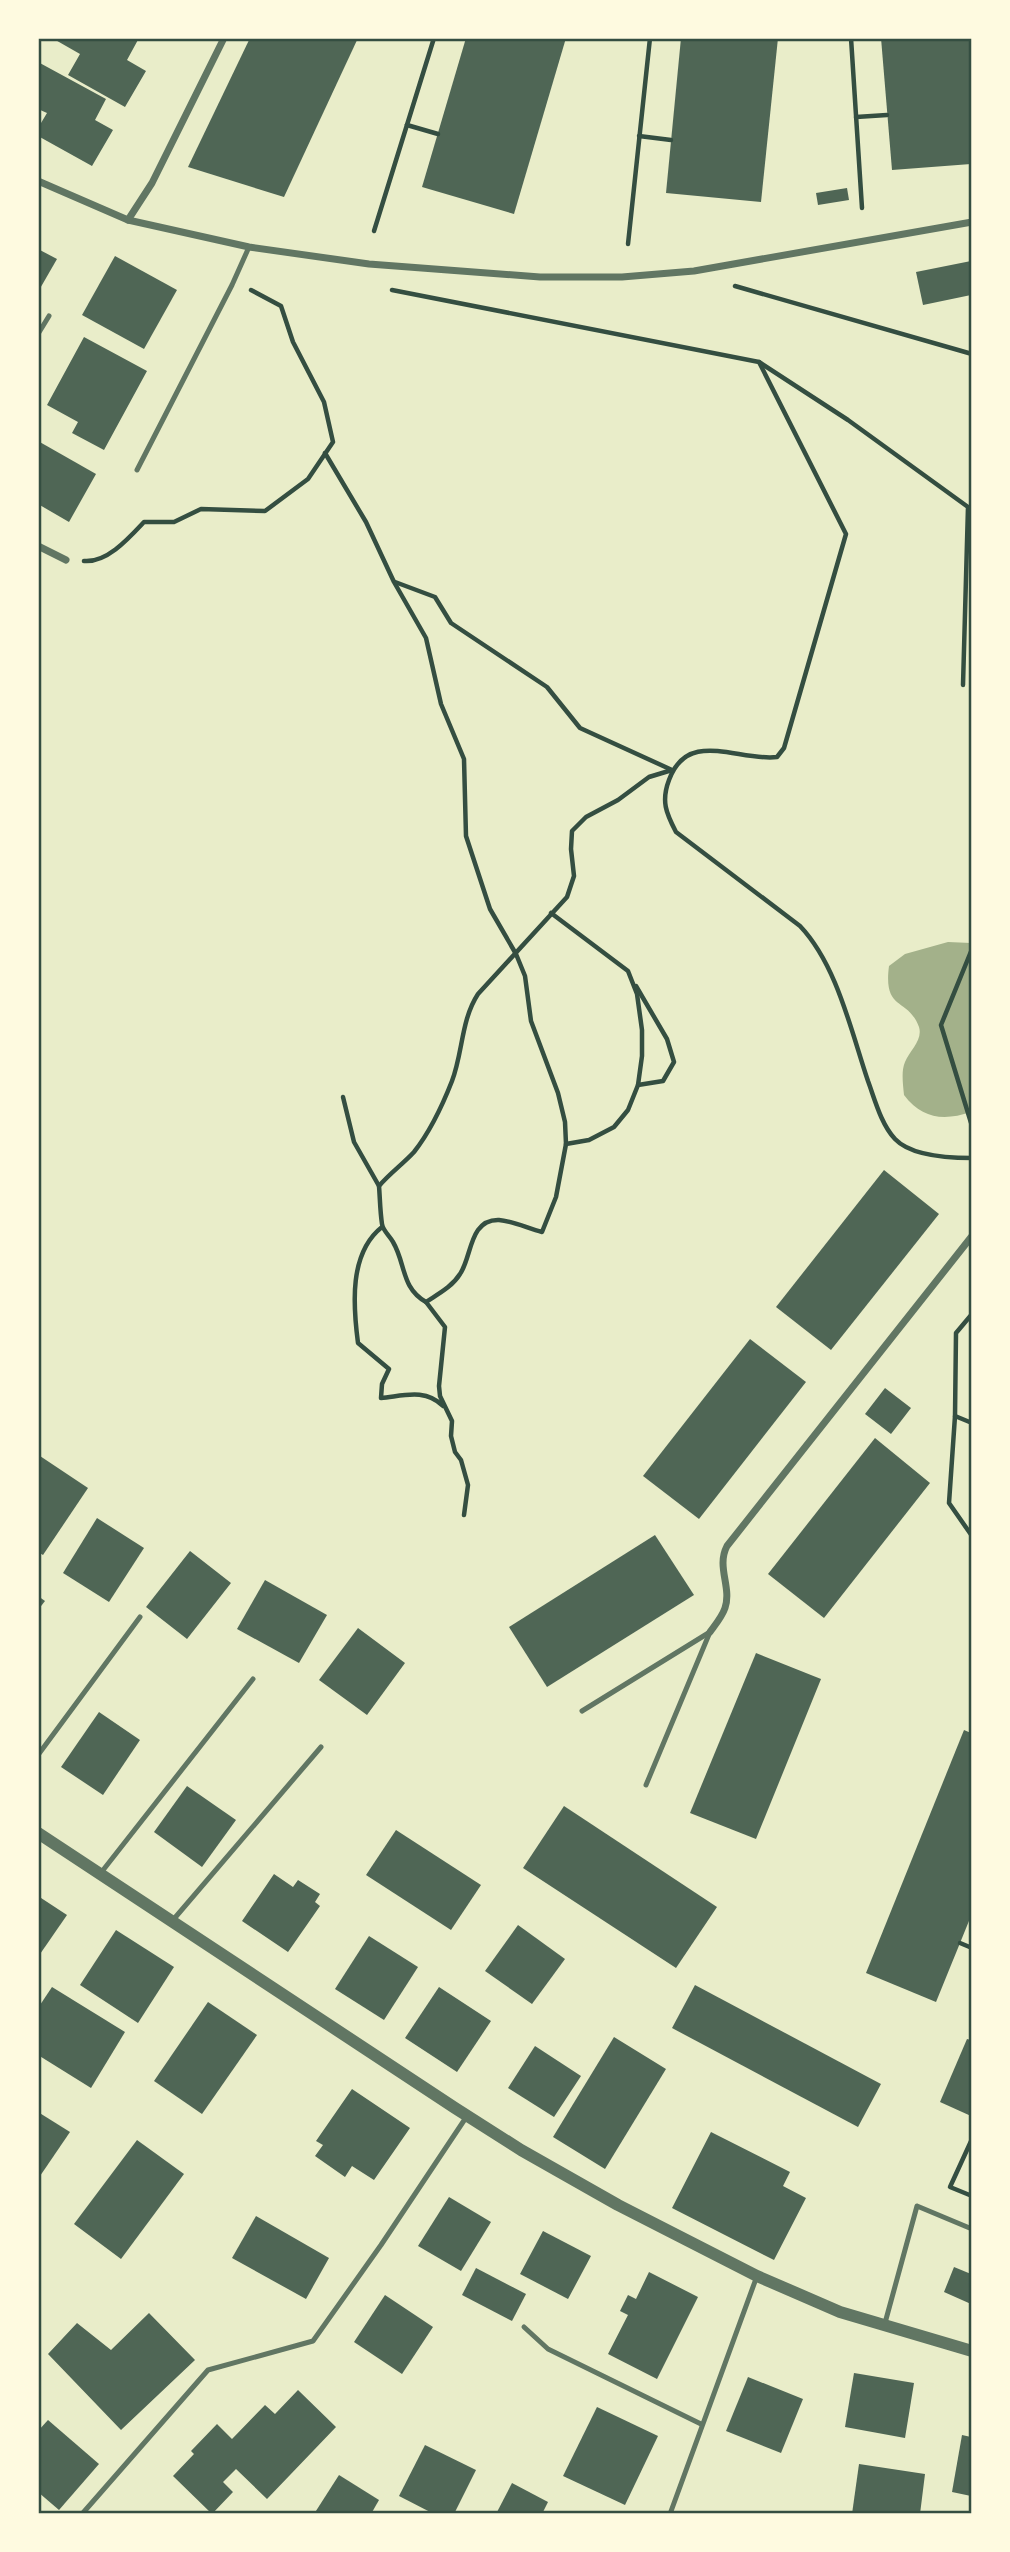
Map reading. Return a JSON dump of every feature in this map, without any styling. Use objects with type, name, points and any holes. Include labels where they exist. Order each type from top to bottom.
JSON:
[{"type":"street","points":[[128,220],[152,183],[224,38]]},
{"type":"street","points":[[38,181],[128,220],[249,247],[369,264],[540,277],[622,277],[694,271],[971,222]]},
{"type":"street","points":[[38,545],[66,560]]},
{"type":"street","points":[[710,1632],[725,1608],[727,1596],[722,1565],[727,1546],[971,1236]]},
{"type":"street","points":[[38,1833],[467,2116],[618,2205],[757,2276],[840,2312],[971,2351]]},
{"type":"lane","points":[[137,470],[249,247]]},
{"type":"lane","points":[[38,334],[49,316]]},
{"type":"lane","points":[[38,1755],[141,1617]]},
{"type":"lane","points":[[582,1711],[710,1632]]},
{"type":"lane","points":[[646,1785],[710,1632]]},
{"type":"lane","points":[[100,1874],[253,1679]]},
{"type":"lane","points":[[172,1922],[321,1747]]},
{"type":"lane","points":[[82,2514],[208,2370],[313,2341],[467,2116]]},
{"type":"lane","points":[[884,2326],[917,2206],[971,2229]]},
{"type":"lane","points":[[670,2514],[757,2276]]},
{"type":"lane","points":[[524,2328],[548,2348],[701,2424]]},
{"type":"path","points":[[374,231],[434,38]]},
{"type":"path","points":[[628,244],[650,38]]},
{"type":"path","points":[[851,38],[862,208]]},
{"type":"path","points":[[856,117],[887,115]]},
{"type":"path","points":[[407,125],[438,134]]},
{"type":"path","points":[[639,136],[671,140]]},
{"type":"path","points":[[369,264],[367,285],[759,362],[848,420],[968,507],[963,685]]},
{"type":"path","points":[[694,271],[744,289],[971,354]]},
{"type":"path","points":[[66,560],[95,562],[126,541],[144,522],[174,522],[201,509],[265,511],[308,479],[333,442],[324,402],[293,342],[281,306],[252,290],[232,285]]},
{"type":"path","points":[[759,362],[846,534],[784,748],[777,757],[763,759],[719,751],[699,751],[683,757],[672,770],[665,790],[664,809],[676,832],[800,926],[816,942],[831,973],[879,1112],[896,1140],[918,1151],[951,1158],[971,1158]]},
{"type":"path","points":[[325,453],[366,522],[394,582],[426,638],[442,704],[464,759],[467,836],[489,909],[516,954],[524,976],[536,1037],[558,1093],[565,1122],[566,1144],[556,1197],[542,1232],[499,1220],[487,1222],[478,1230],[461,1273],[444,1291],[426,1302]]},
{"type":"path","points":[[394,582],[435,597],[451,623],[547,687],[580,728],[672,770]]},
{"type":"path","points":[[379,1186],[414,1151],[433,1120],[451,1082],[470,1006],[567,897],[574,876],[572,831],[586,817],[618,800],[649,777],[672,770]]},
{"type":"path","points":[[551,913],[628,971],[667,1039],[674,1062],[663,1080],[638,1085]]},
{"type":"path","points":[[971,949],[941,1025],[971,1126]]},
{"type":"path","points":[[566,1144],[589,1140],[614,1127],[628,1110],[638,1085],[642,1030],[637,994],[628,971]]},
{"type":"path","points":[[343,1097],[354,1142],[379,1186],[382,1227],[393,1240],[405,1279],[412,1292],[426,1302],[445,1327],[440,1396],[452,1421],[454,1452],[461,1460],[468,1485],[464,1515]]},
{"type":"path","points":[[382,1227],[371,1236],[358,1269],[355,1293],[358,1343],[389,1369],[382,1384],[381,1398],[415,1393],[428,1396],[447,1410]]},
{"type":"path","points":[[971,1314],[956,1333],[955,1416],[949,1503],[971,1536]]},
{"type":"path","points":[[955,1416],[971,1423]]},
{"type":"path","points":[[960,1943],[971,1948]]},
{"type":"path","points":[[971,2139],[950,2187],[971,2196]]},
{"type":"shaded area","points":[[948,942],[971,943],[971,1112],[943,1117],[918,1109],[904,1095],[904,1066],[920,1032],[909,1011],[893,998],[888,981],[889,966],[905,954]]},
{"type":"building","points":[[52,38],[139,38],[127,60],[146,71],[125,107],[68,75],[80,54]]},
{"type":"building","points":[[250,38],[358,38],[284,197],[188,167]]},
{"type":"building","points":[[466,38],[566,38],[514,214],[422,187]]},
{"type":"building","points":[[681,38],[778,38],[761,202],[666,193]]},
{"type":"building","points":[[881,38],[971,38],[971,164],[892,170]]},
{"type":"building","points":[[38,62],[106,99],[95,120],[113,130],[92,166],[38,136],[38,128],[47,113],[38,109]]},
{"type":"building","points":[[847,188],[849,200],[818,205],[816,193]]},
{"type":"building","points":[[38,249],[57,259],[38,292]]},
{"type":"building","points":[[115,256],[177,290],[144,349],[82,315]]},
{"type":"building","points":[[971,261],[971,295],[923,305],[916,272]]},
{"type":"building","points":[[84,337],[147,371],[104,450],[72,433],[78,422],[47,405]]},
{"type":"building","points":[[38,441],[96,474],[69,522],[38,504]]},
{"type":"building","points":[[884,1170],[939,1214],[831,1350],[776,1307]]},
{"type":"building","points":[[750,1339],[806,1382],[699,1519],[643,1476]]},
{"type":"building","points":[[885,1388],[911,1408],[891,1434],[865,1414]]},
{"type":"building","points":[[875,1438],[930,1483],[824,1618],[768,1574]]},
{"type":"building","points":[[40,1456],[88,1488],[43,1555],[38,1552]]},
{"type":"building","points":[[97,1518],[144,1548],[109,1602],[63,1573]]},
{"type":"building","points":[[655,1535],[694,1595],[547,1687],[509,1627]]},
{"type":"building","points":[[190,1551],[231,1583],[187,1639],[146,1607]]},
{"type":"building","points":[[265,1580],[327,1615],[299,1663],[237,1629]]},
{"type":"building","points":[[38,1596],[45,1601],[38,1610]]},
{"type":"building","points":[[358,1628],[405,1663],[367,1715],[319,1680]]},
{"type":"building","points":[[756,1653],[821,1679],[756,1839],[690,1813]]},
{"type":"building","points":[[99,1712],[140,1740],[103,1795],[61,1767]]},
{"type":"building","points":[[964,1730],[971,1733],[971,1916],[936,2002],[866,1973]]},
{"type":"building","points":[[187,1786],[236,1820],[202,1867],[154,1832]]},
{"type":"building","points":[[564,1806],[717,1907],[676,1968],[523,1868]]},
{"type":"building","points":[[396,1830],[481,1885],[451,1930],[366,1875]]},
{"type":"building","points":[[274,1874],[293,1887],[298,1880],[320,1894],[315,1902],[320,1906],[288,1952],[242,1921]]},
{"type":"building","points":[[38,1896],[67,1915],[38,1957]]},
{"type":"building","points":[[518,1925],[565,1959],[532,2004],[485,1971]]},
{"type":"building","points":[[116,1930],[174,1967],[138,2023],[80,1985]]},
{"type":"building","points":[[369,1936],[418,1967],[384,2020],[335,1989]]},
{"type":"building","points":[[695,1985],[881,2084],[858,2127],[672,2028]]},
{"type":"building","points":[[52,1987],[125,2032],[91,2088],[38,2055],[38,2008]]},
{"type":"building","points":[[439,1987],[491,2021],[457,2072],[405,2038]]},
{"type":"building","points":[[208,2002],[257,2035],[202,2114],[154,2081]]},
{"type":"building","points":[[614,2037],[666,2069],[605,2169],[553,2137]]},
{"type":"building","points":[[967,2039],[971,2040],[971,2116],[940,2102]]},
{"type":"building","points":[[535,2046],[581,2076],[554,2117],[508,2088]]},
{"type":"building","points":[[352,2089],[410,2128],[374,2180],[352,2166],[345,2177],[315,2156],[323,2145],[316,2141]]},
{"type":"building","points":[[38,2112],[70,2132],[38,2179]]},
{"type":"building","points":[[711,2132],[790,2172],[783,2186],[806,2198],[774,2260],[672,2208]]},
{"type":"building","points":[[137,2140],[184,2174],[121,2259],[74,2224]]},
{"type":"building","points":[[449,2197],[491,2222],[461,2271],[418,2246]]},
{"type":"building","points":[[256,2216],[329,2258],[306,2299],[232,2258]]},
{"type":"building","points":[[543,2231],[591,2256],[568,2299],[520,2274]]},
{"type":"building","points":[[954,2267],[971,2274],[971,2304],[944,2292]]},
{"type":"building","points":[[476,2268],[526,2294],[512,2321],[462,2295]]},
{"type":"building","points":[[649,2272],[698,2297],[657,2379],[608,2354],[628,2315],[620,2311],[628,2295],[636,2299]]},
{"type":"building","points":[[385,2295],[433,2327],[402,2374],[354,2342]]},
{"type":"building","points":[[149,2313],[195,2360],[121,2430],[48,2354],[77,2323],[111,2350]]},
{"type":"building","points":[[854,2373],[914,2383],[905,2438],[845,2427]]},
{"type":"building","points":[[748,2377],[803,2399],[781,2453],[726,2431]]},
{"type":"building","points":[[298,2390],[336,2427],[267,2499],[236,2469],[223,2482],[233,2492],[212,2514],[173,2476],[194,2454],[191,2451],[217,2424],[232,2439],[265,2405],[275,2414]]},
{"type":"building","points":[[597,2407],[658,2436],[625,2505],[563,2476]]},
{"type":"building","points":[[48,2420],[99,2464],[59,2510],[38,2492],[38,2431]]},
{"type":"building","points":[[962,2435],[971,2437],[971,2496],[952,2492]]},
{"type":"building","points":[[425,2445],[476,2470],[454,2514],[434,2514],[399,2496]]},
{"type":"building","points":[[859,2464],[925,2474],[920,2514],[852,2514]]},
{"type":"building","points":[[339,2475],[379,2500],[371,2514],[314,2514]]},
{"type":"building","points":[[512,2483],[548,2502],[542,2514],[496,2514]]}]
